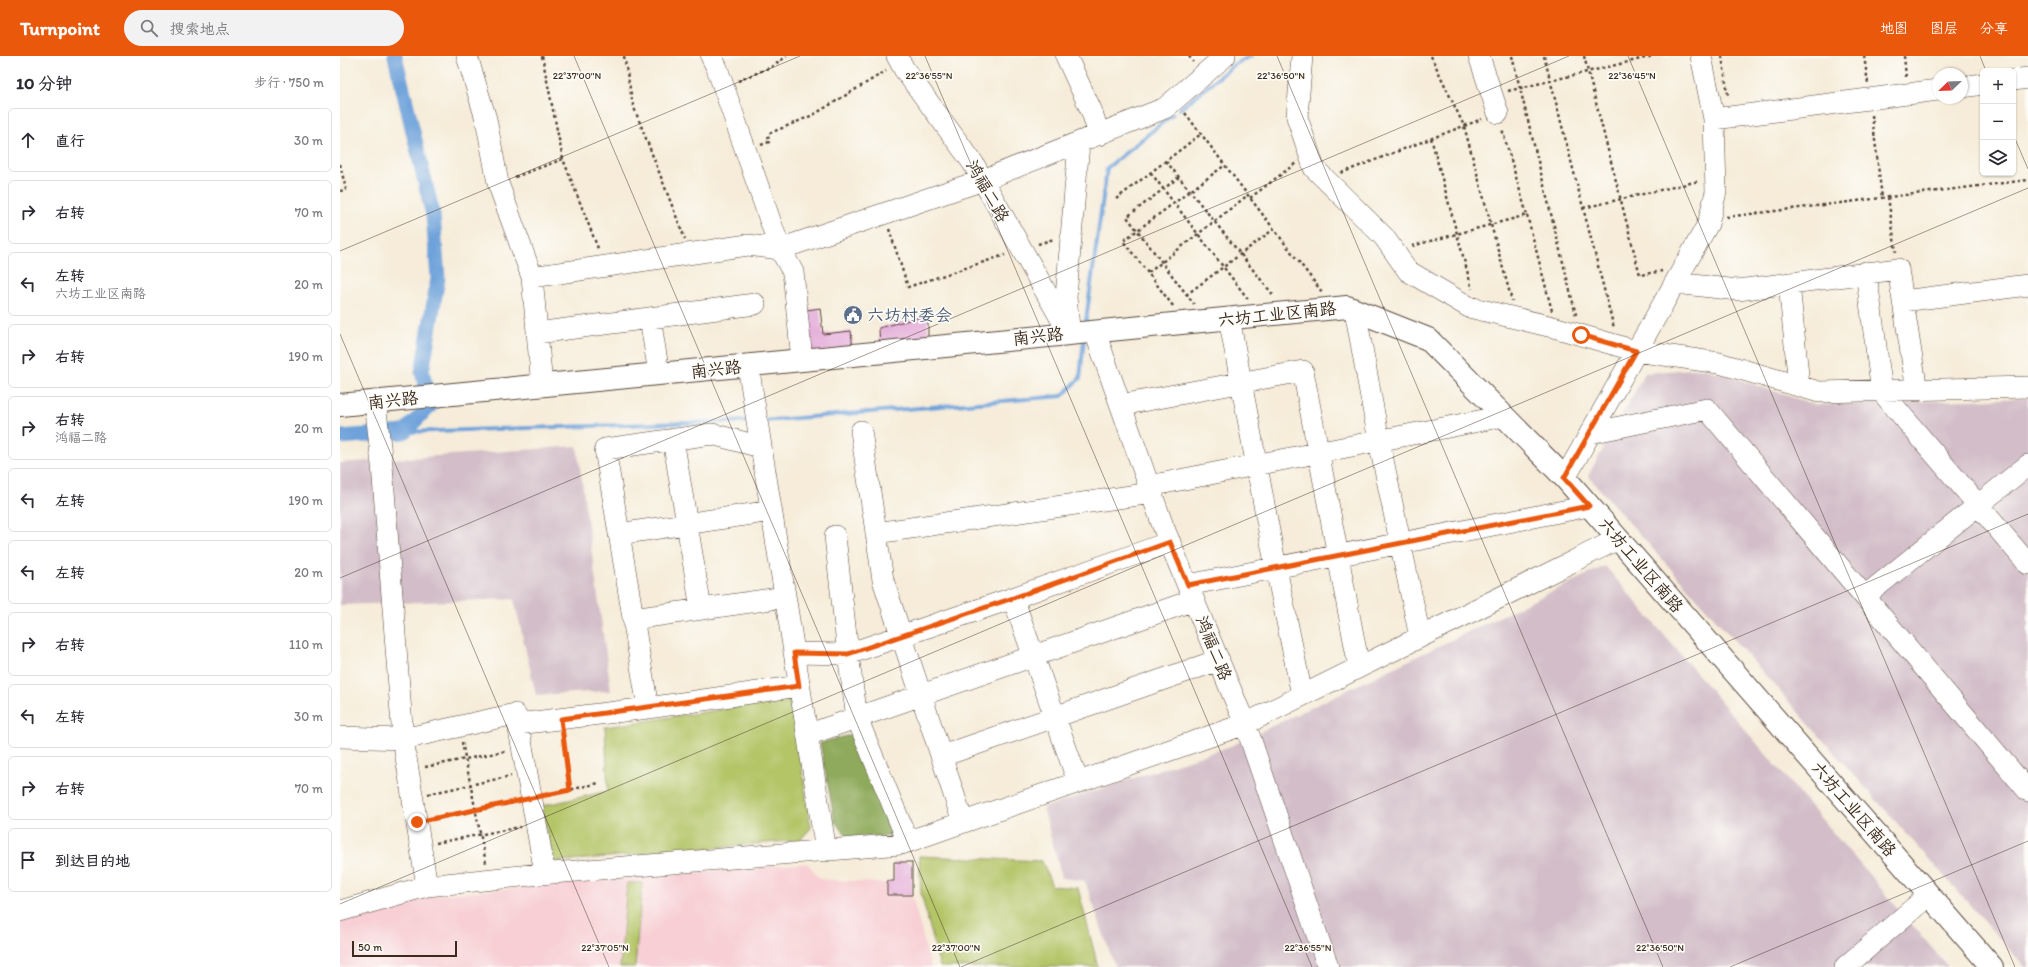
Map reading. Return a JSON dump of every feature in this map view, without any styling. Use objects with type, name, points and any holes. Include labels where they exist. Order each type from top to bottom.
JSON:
[{"type":"main road","name":"六坊工业区南路","points":[[1083,332],[1260,315],[1345,309],[1428,339],[1564,478],[1992,967]]},
{"type":"main road","name":"南兴路","points":[[340,405],[376,409],[405,398],[440,396],[1083,332]]},
{"type":"street","points":[[467,56],[486,119],[498,183],[532,277],[542,386]]},
{"type":"street","points":[[711,56],[724,88],[780,249],[793,272],[802,360]]},
{"type":"street","points":[[1066,56],[1092,112],[1099,135]]},
{"type":"street","points":[[532,277],[748,245],[780,249],[983,180],[1165,108],[1225,56]]},
{"type":"street","points":[[1302,56],[1297,116],[1314,168],[1384,238],[1408,271],[1469,307],[1557,328],[1627,348],[1719,363],[1820,392],[1882,392],[2028,387]]},
{"type":"street","points":[[1478,56],[1495,104]]},
{"type":"street","points":[[1564,478],[1590,433],[1627,348],[1680,275],[1710,219],[1716,192],[1715,177],[1723,118],[1701,56]]},
{"type":"street","name":"鸿福二路","points":[[899,59],[973,163],[1022,249],[1083,332],[1121,405],[1170,542],[1245,724],[1328,967]]},
{"type":"street","points":[[2016,80],[2028,78]]},
{"type":"street","points":[[1968,86],[1980,84]]},
{"type":"street","points":[[1723,118],[1932,91]]},
{"type":"street","points":[[1079,143],[1066,297],[1083,332]]},
{"type":"street","points":[[1680,275],[1738,290],[1898,269],[1917,391]]},
{"type":"street","points":[[1866,272],[1882,392],[2028,564]]},
{"type":"street","points":[[1789,283],[1799,386]]},
{"type":"street","points":[[1903,301],[2028,285]]},
{"type":"street","points":[[537,333],[755,304]]},
{"type":"street","points":[[1345,309],[1379,441],[1420,637]]},
{"type":"street","points":[[650,318],[659,374]]},
{"type":"street","points":[[1229,318],[1256,465],[1302,695]]},
{"type":"street","points":[[748,365],[826,851]]},
{"type":"street","points":[[1121,405],[1303,370],[1359,667]]},
{"type":"street","points":[[376,409],[382,465],[404,739],[427,886]]},
{"type":"street","points":[[1590,433],[1707,409],[2028,791]]},
{"type":"street","points":[[876,533],[1150,489],[1319,452],[1504,416]]},
{"type":"street","points":[[861,431],[883,580],[963,822]]},
{"type":"street","points":[[648,708],[605,449],[712,434],[761,447]]},
{"type":"street","points":[[673,440],[701,609]]},
{"type":"street","points":[[1865,596],[1977,504],[2028,465]]},
{"type":"street","points":[[807,735],[1033,656],[1191,592],[1276,568],[1589,506]]},
{"type":"street","points":[[619,534],[771,511]]},
{"type":"street","points":[[835,536],[848,654],[857,718],[908,842]]},
{"type":"street","points":[[340,911],[427,886],[545,873],[826,851],[901,844],[908,842],[1245,724],[1618,539]]},
{"type":"street","points":[[794,653],[848,654],[1013,598],[1170,542]]},
{"type":"street","points":[[633,619],[785,597]]},
{"type":"street","points":[[1013,598],[1078,782]]},
{"type":"street","points":[[942,756],[1219,660]]},
{"type":"street","points":[[518,724],[648,708],[799,686]]},
{"type":"street","points":[[340,737],[404,739],[515,714],[523,748],[545,873]]},
{"type":"street","points":[[1846,967],[1929,895]]},
{"type":"path","points":[[542,56],[563,159],[605,266]]},
{"type":"path","points":[[624,56],[633,105],[690,254]]},
{"type":"path","points":[[724,88],[771,67],[787,56]]},
{"type":"path","points":[[1431,56],[1464,126],[1517,319]]},
{"type":"path","points":[[1512,56],[1581,335]]},
{"type":"path","points":[[1544,56],[1583,208],[1627,348]]},
{"type":"path","points":[[1584,56],[1640,275],[1680,275]]},
{"type":"path","points":[[1325,179],[1464,126],[1520,88],[1654,56]]},
{"type":"path","points":[[1722,56],[1723,118]]},
{"type":"path","points":[[1864,56],[1882,198]]},
{"type":"path","points":[[1904,56],[1908,94]]},
{"type":"path","points":[[745,151],[769,142],[768,134],[813,115],[899,59]]},
{"type":"path","points":[[1495,104],[1527,215],[1557,328]]},
{"type":"path","points":[[1188,116],[1274,229],[1345,309]]},
{"type":"path","points":[[1116,199],[1201,134]]},
{"type":"path","points":[[1431,138],[1478,309]]},
{"type":"path","points":[[1148,273],[1214,221],[1309,153]]},
{"type":"path","points":[[498,183],[563,159]]},
{"type":"path","points":[[1166,161],[1287,313]]},
{"type":"path","points":[[340,164],[346,190],[340,191]]},
{"type":"path","points":[[1196,322],[1148,273],[1123,241],[1225,165]]},
{"type":"path","points":[[1151,173],[1260,315]]},
{"type":"path","points":[[1179,177],[1127,216],[1186,294],[1196,322]]},
{"type":"path","points":[[1583,208],[1715,177]]},
{"type":"path","points":[[1710,219],[2028,180]]},
{"type":"path","points":[[1888,197],[1898,269]]},
{"type":"path","points":[[884,214],[908,287],[1072,233]]},
{"type":"path","points":[[1394,251],[1527,215]]},
{"type":"path","points":[[1186,294],[1274,229]]},
{"type":"path","points":[[561,719],[570,790]]},
{"type":"path","points":[[459,726],[489,879]]},
{"type":"path","points":[[408,770],[523,748]]},
{"type":"path","points":[[413,797],[527,773]]},
{"type":"path","points":[[417,822],[599,783]]},
{"type":"path","points":[[420,846],[536,824]]},
{"type":"shaded area","points":[[1703,368],[1816,405],[2028,398],[2028,967],[2025,967],[1588,476],[1645,373]]},
{"type":"shaded area","points":[[577,446],[611,691],[536,695],[514,599],[340,605],[340,463]]},
{"type":"shaded area","points":[[1605,566],[1948,967],[1115,967],[1085,881],[1062,878],[1043,808],[1231,746]]},
{"type":"shaded area","points":[[807,863],[820,879],[909,885],[931,967],[340,967],[340,919],[425,896]]},
{"type":"green space","points":[[791,699],[811,828],[800,840],[552,862],[542,806],[608,791],[605,727]]},
{"type":"green space","points":[[854,734],[897,836],[848,837],[835,822],[820,743]]},
{"type":"green space","points":[[919,856],[1042,861],[1052,886],[1078,888],[1098,967],[940,967],[921,893]]},
{"type":"green space","points":[[627,883],[642,883],[635,967],[620,967]]},
{"type":"building","points":[[820,308],[823,334],[851,331],[853,351],[806,355],[801,311]]},
{"type":"building","points":[[928,315],[928,344],[880,348],[879,328]]},
{"type":"building","points":[[894,862],[912,862],[912,895],[887,895],[887,881],[894,881]]},
{"type":"waterway","points":[[340,437],[404,432],[431,405],[422,372],[438,278],[433,215],[395,56]]},
{"type":"waterway","points":[[1180,109],[1235,64],[1251,56]]},
{"type":"waterway","points":[[1085,327],[1107,168],[1173,114]]},
{"type":"waterway","points":[[762,421],[1062,396],[1080,378],[1084,339]]},
{"type":"waterway","points":[[404,432],[751,421]]},
{"type":"place","name":"六坊村委会","points":[[853,315]]},
{"type":"route","points":[[417,822],[570,790],[561,719],[799,686],[794,653],[848,654],[1013,598],[1170,542],[1188,585],[1589,506],[1564,478],[1636,351],[1581,335]]}]
